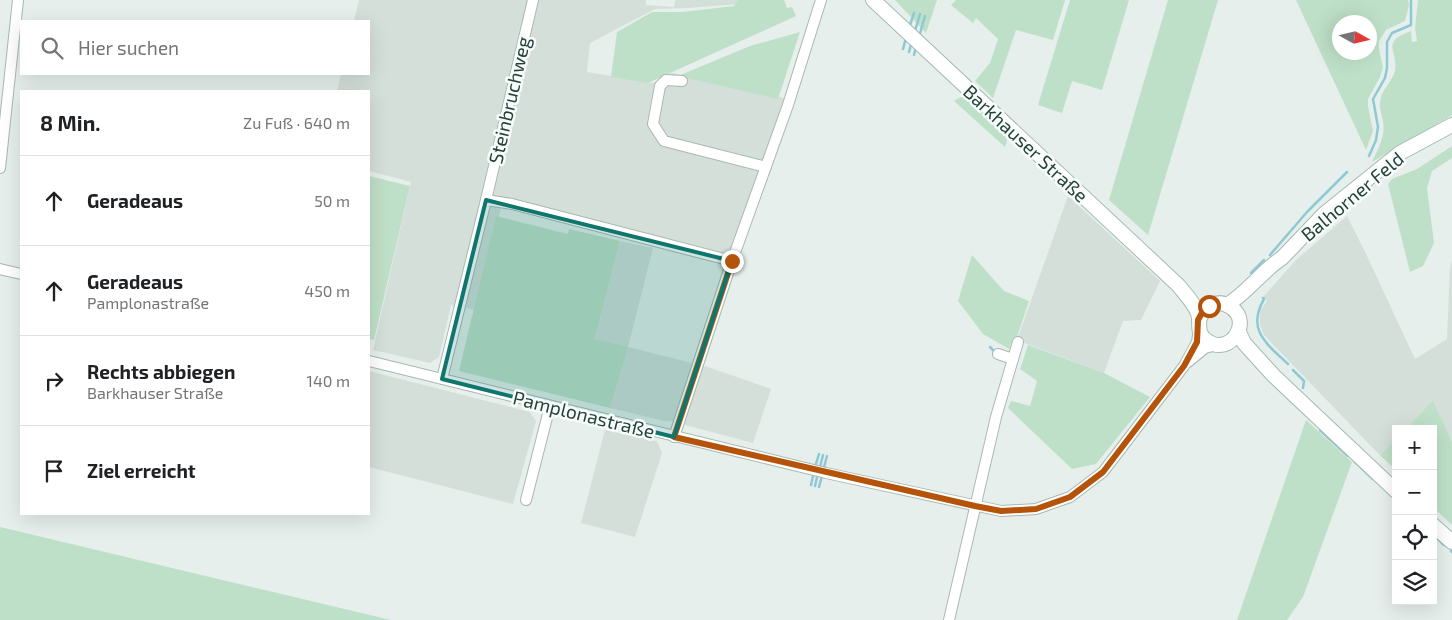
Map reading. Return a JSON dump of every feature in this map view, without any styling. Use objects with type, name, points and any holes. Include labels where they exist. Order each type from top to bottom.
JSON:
[{"type":"street","points":[[0,168],[18,0]]},
{"type":"street","name":"Steinbruchweg","points":[[442,379],[533,0]]},
{"type":"street","points":[[674,437],[732,261],[788,106],[821,0]]},
{"type":"street","name":"Barkhauser Straße","points":[[873,0],[1179,286],[1198,312],[1199,325]]},
{"type":"street","points":[[682,81],[666,80],[660,86],[653,124],[664,140],[766,167]]},
{"type":"street","name":"Balhorner Feld","points":[[1239,326],[1240,310],[1243,305],[1282,258],[1324,214],[1400,153],[1452,125]]},
{"type":"street","points":[[486,200],[512,204],[732,261]]},
{"type":"street","name":"Balhorner Feld","points":[[1221,304],[1237,299],[1274,263],[1282,258]]},
{"type":"street","points":[[0,269],[20,274]]},
{"type":"street","name":"Barkhauser Straße","points":[[1179,286],[1207,303],[1221,304]]},
{"type":"street","points":[[1184,366],[1197,342],[1203,311],[1221,304],[1234,309],[1244,343],[1264,365],[1392,487]]},
{"type":"street","points":[[1199,325],[1200,334],[1208,342],[1239,348],[1255,361],[1264,365]]},
{"type":"street","points":[[1184,366],[1205,348],[1222,344],[1236,336],[1239,326]]},
{"type":"street","points":[[950,620],[996,417],[1018,342]]},
{"type":"street","points":[[998,354],[1013,359]]},
{"type":"street","name":"Pamplonastraße","points":[[370,361],[674,437],[1001,511],[1036,509],[1070,497],[1103,472],[1184,366]]},
{"type":"street","points":[[526,500],[550,406]]},
{"type":"street","points":[[1437,529],[1452,542]]},
{"type":"highlighted area","points":[[486,200],[732,261],[674,437],[442,379]]},
{"type":"shaded area","points":[[359,0],[646,0],[646,5],[674,7],[675,0],[741,0],[739,4],[655,9],[590,43],[587,72],[653,83],[672,73],[789,99],[735,258],[502,203],[476,310],[451,305],[439,357],[430,363],[373,350],[411,182],[370,171],[370,90],[337,90],[341,75],[370,75],[370,20],[354,20]]},
{"type":"shaded area","points":[[1068,196],[1160,281],[1141,320],[1123,321],[1104,373],[1017,340]]},
{"type":"shaded area","points":[[1347,216],[1415,359],[1447,339],[1450,267],[1452,261],[1452,442],[1433,400],[1410,425],[1392,425],[1392,443],[1380,455],[1392,468],[1264,335],[1260,325],[1260,311],[1267,301],[1263,297],[1296,260]]},
{"type":"shaded area","points":[[620,241],[653,248],[628,347],[708,367],[771,389],[753,443],[670,421],[610,408],[627,348],[595,340]]},
{"type":"shaded area","points":[[370,371],[530,412],[536,421],[513,504],[370,467]]},
{"type":"shaded area","points":[[605,430],[657,441],[662,453],[635,537],[581,523]]},
{"type":"green space","points":[[738,0],[784,0],[787,8],[792,7],[796,16],[648,83],[611,77],[617,32],[652,12],[683,12],[734,6]]},
{"type":"green space","points":[[895,0],[937,0],[926,33]]},
{"type":"green space","points":[[956,0],[1065,0],[1053,40],[1016,30],[993,98],[975,81],[990,63],[998,39],[976,18],[973,23],[951,5]]},
{"type":"green space","points":[[1070,0],[1129,0],[1102,90],[1072,81],[1062,113],[1038,105]]},
{"type":"green space","points":[[1168,0],[1218,0],[1148,235],[1109,200]]},
{"type":"green space","points":[[1296,0],[1408,0],[1409,5],[1405,21],[1386,30],[1379,41],[1383,67],[1380,77],[1368,99],[1373,131],[1366,150]]},
{"type":"green space","points":[[1418,0],[1452,0],[1452,115],[1372,162],[1381,142],[1384,127],[1380,107],[1381,98],[1395,71],[1393,43],[1401,35],[1411,31],[1412,42],[1417,41],[1415,28]]},
{"type":"green space","points":[[800,32],[778,99],[678,76],[750,46]]},
{"type":"green space","points":[[963,96],[1008,137],[1005,147],[954,101]]},
{"type":"green space","points":[[1452,146],[1452,158],[1432,171],[1427,188],[1434,243],[1423,266],[1410,272],[1388,184],[1392,179],[1417,169]]},
{"type":"green space","points":[[370,176],[410,186],[374,340],[370,339]]},
{"type":"green space","points":[[496,216],[568,234],[569,229],[620,241],[595,339],[628,347],[610,408],[459,371]]},
{"type":"green space","points":[[972,255],[1004,291],[1029,301],[1016,340],[1013,339],[1009,349],[983,334],[958,301]]},
{"type":"green space","points":[[1028,345],[1104,373],[1150,397],[1096,464],[1072,469],[1008,408],[1011,401],[1030,406],[1037,381],[1020,369]]},
{"type":"green space","points":[[1433,400],[1452,442],[1452,525],[1437,511],[1437,425],[1410,425]]},
{"type":"green space","points":[[1306,420],[1352,462],[1303,597],[1287,620],[1237,620]]},
{"type":"green space","points":[[1392,443],[1392,466],[1380,455]]},
{"type":"green space","points":[[0,527],[391,620],[0,620]]},
{"type":"waterway","points":[[1369,156],[1376,140],[1378,127],[1373,99],[1385,78],[1387,42],[1392,33],[1411,25],[1411,0]]},
{"type":"waterway","points":[[909,28],[914,13]]},
{"type":"waterway","points":[[915,31],[920,14]]},
{"type":"waterway","points":[[919,37],[925,16]]},
{"type":"waterway","points":[[903,49],[906,38]]},
{"type":"waterway","points":[[909,52],[912,41]]},
{"type":"waterway","points":[[914,55],[916,47]]},
{"type":"waterway","points":[[1270,255],[1307,212],[1347,172]]},
{"type":"waterway","points":[[1251,273],[1264,260]]},
{"type":"waterway","points":[[1263,298],[1257,319],[1261,336],[1288,364]]},
{"type":"waterway","points":[[990,347],[994,351]]},
{"type":"waterway","points":[[1293,370],[1304,381],[1303,388]]},
{"type":"waterway","points":[[1320,430],[1348,456]]},
{"type":"waterway","points":[[815,467],[819,454]]},
{"type":"waterway","points":[[820,467],[823,455]]},
{"type":"waterway","points":[[823,471],[827,456]]},
{"type":"waterway","points":[[1354,461],[1373,479]]},
{"type":"waterway","points":[[811,485],[814,472]]},
{"type":"waterway","points":[[815,486],[818,473]]},
{"type":"waterway","points":[[819,487],[822,476]]},
{"type":"waterway","points":[[1437,538],[1444,545]]},
{"type":"route","points":[[732,261],[674,437],[826,473],[1001,511],[1036,509],[1070,497],[1103,472],[1184,366],[1197,342],[1198,320],[1203,311],[1209,306]]}]
